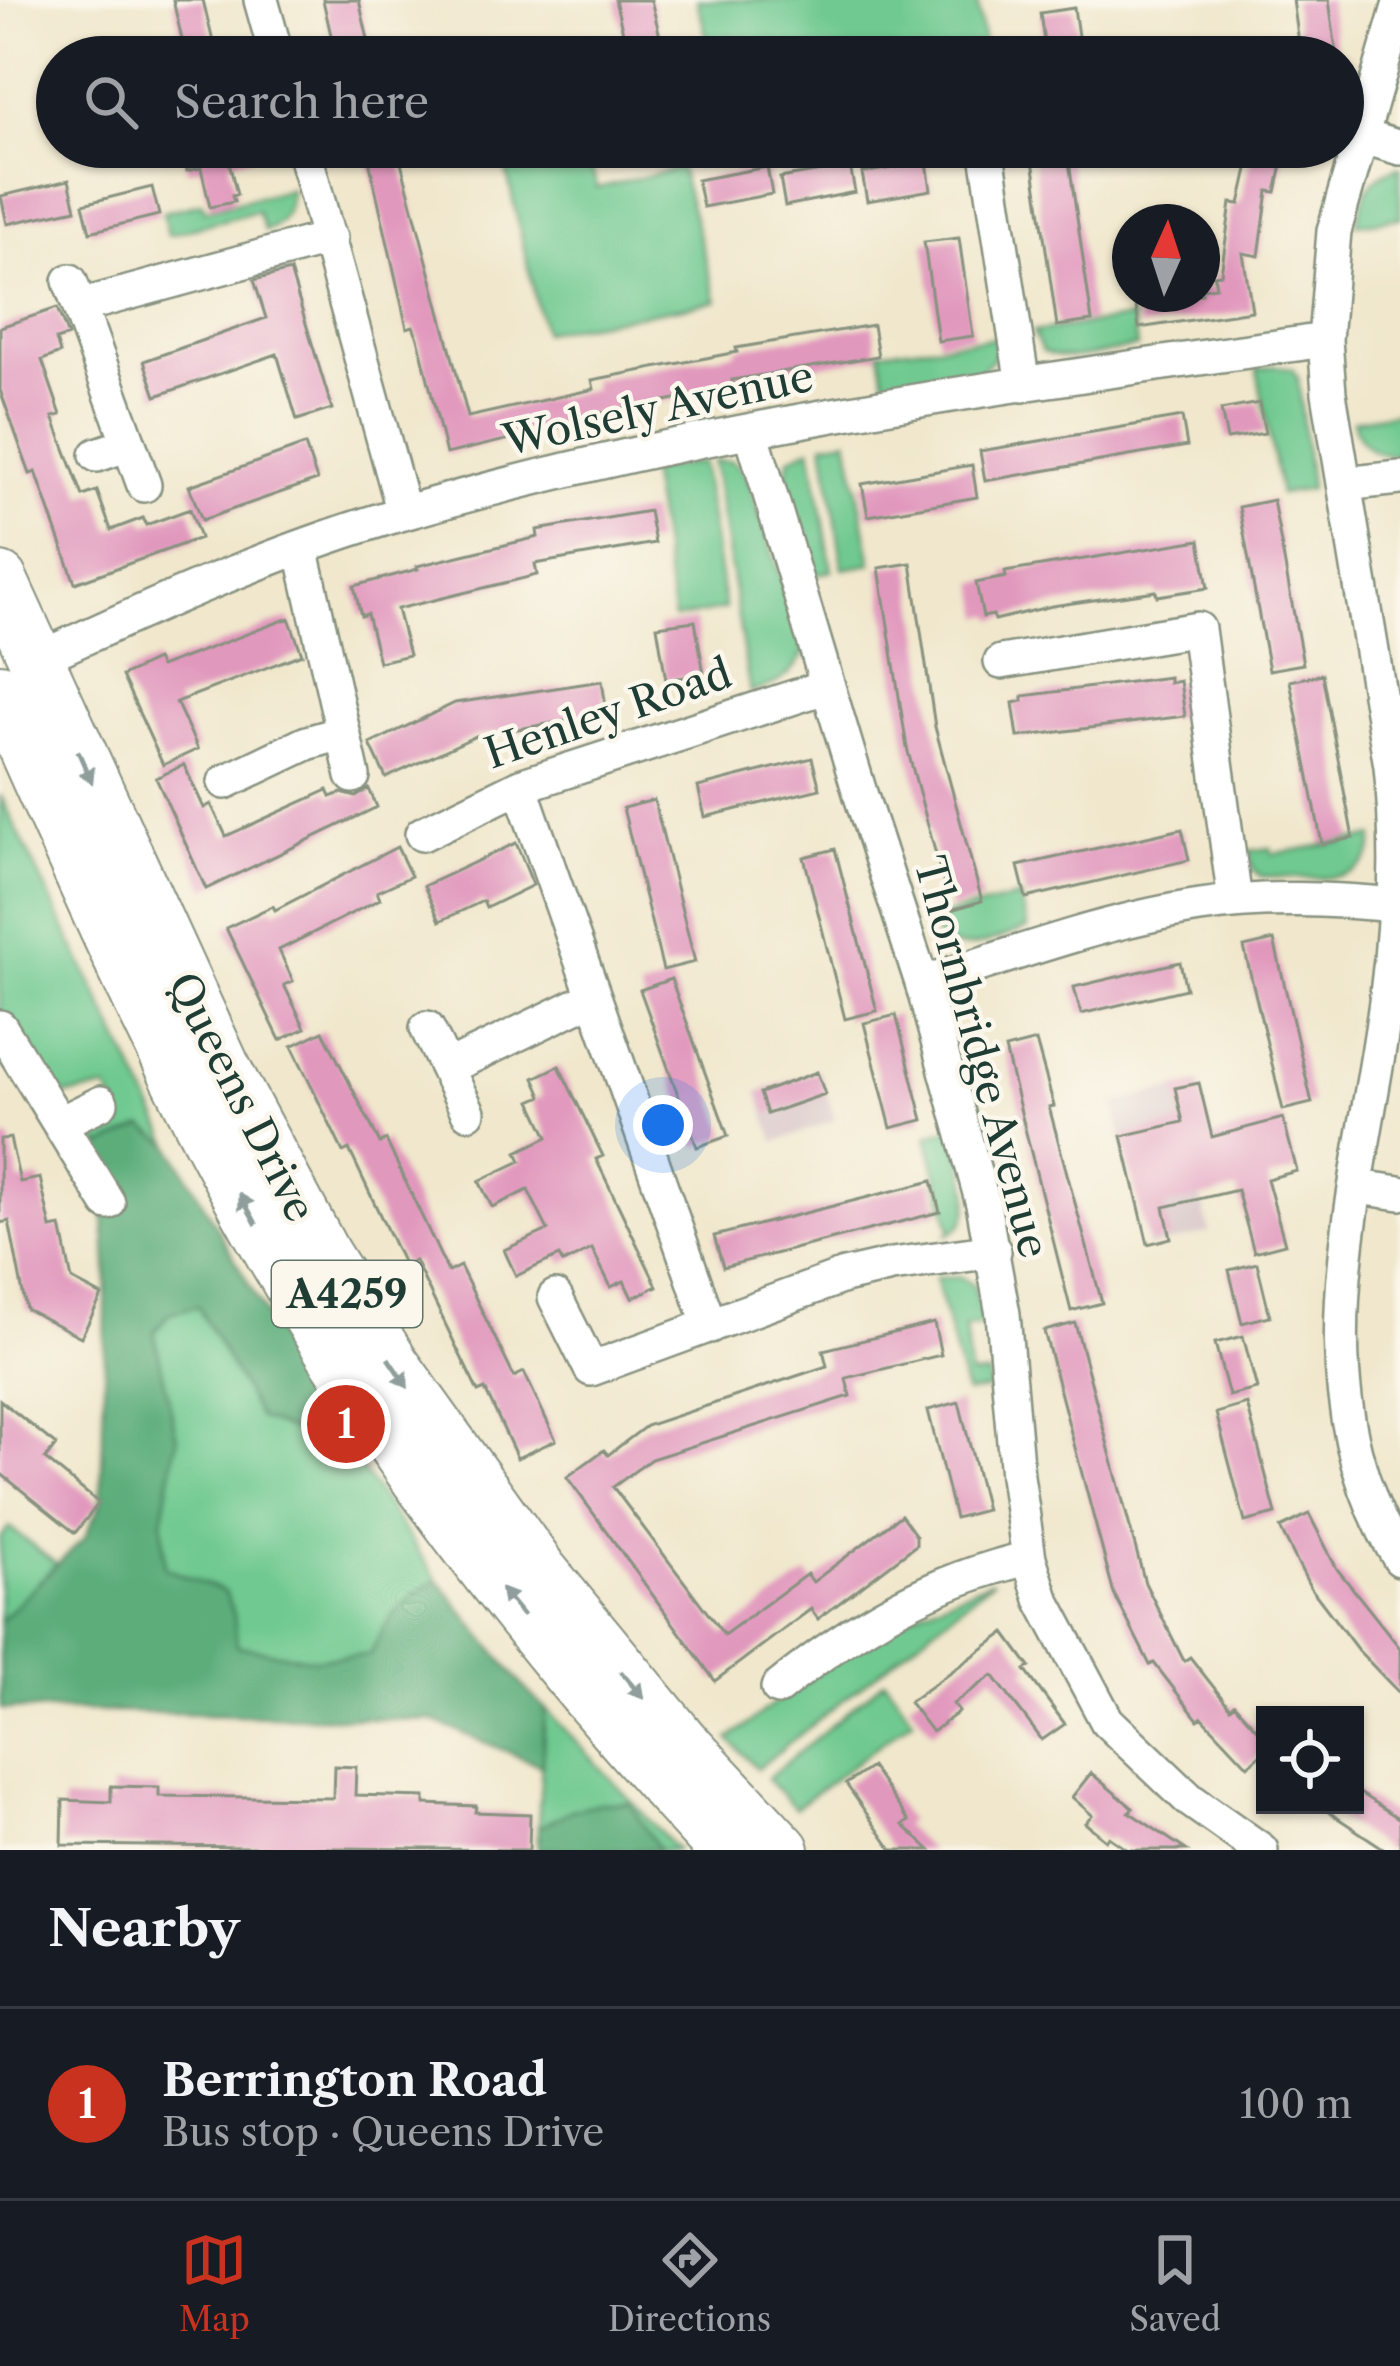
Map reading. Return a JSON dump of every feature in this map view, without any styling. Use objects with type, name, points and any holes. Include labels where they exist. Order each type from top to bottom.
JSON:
[{"type":"main road","name":"Queens Drive","points":[[0,580],[18,676],[148,1019],[219,1158],[316,1326],[400,1453],[504,1593],[725,1850]]},
{"type":"main road","name":"Queens Drive","points":[[18,676],[292,1204],[351,1300],[437,1430],[567,1605],[681,1742],[782,1850]]},
{"type":"street","points":[[261,0],[271,36]]},
{"type":"street","points":[[1364,126],[1400,3]]},
{"type":"street","points":[[1364,137],[1400,148]]},
{"type":"street","points":[[310,168],[404,513]]},
{"type":"street","points":[[989,168],[1023,385]]},
{"type":"street","points":[[1353,168],[1330,253],[1325,340],[1398,828],[1394,995],[1341,1304],[1341,1381],[1358,1467],[1400,1558]]},
{"type":"street","points":[[144,485],[113,450],[75,294],[330,238]]},
{"type":"street","name":"Wolsely Avenue","points":[[18,676],[181,595],[302,547],[404,513],[635,453],[1023,385],[1325,340]]},
{"type":"street","name":"Thornbridge Avenue","points":[[751,431],[922,983],[994,1251],[1029,1558],[1062,1640],[1107,1720],[1190,1800],[1261,1850]]},
{"type":"street","points":[[1344,484],[1400,478]]},
{"type":"street","points":[[302,547],[353,776]]},
{"type":"street","points":[[1001,662],[1198,629],[1235,902]]},
{"type":"street","name":"Henley Road","points":[[422,834],[520,786],[828,686]]},
{"type":"street","points":[[225,782],[307,742],[342,733]]},
{"type":"street","points":[[520,786],[710,1325]]},
{"type":"street","points":[[922,983],[1171,911],[1321,898],[1395,905]]},
{"type":"street","points":[[446,1068],[592,998]]},
{"type":"street","points":[[0,1027],[109,1203]]},
{"type":"street","points":[[427,1028],[468,1112]]},
{"type":"street","points":[[60,1123],[101,1103]]},
{"type":"street","points":[[1358,1187],[1400,1193]]},
{"type":"street","points":[[555,1297],[591,1369],[844,1276],[892,1264],[994,1251]]},
{"type":"street","points":[[778,1688],[883,1612],[955,1579],[1029,1558]]},
{"type":"shaded area","points":[[819,1070],[835,1120],[775,1142],[757,1092]]},
{"type":"shaded area","points":[[1199,1083],[1225,1193],[1201,1199],[1210,1232],[1149,1248],[1114,1103]]},
{"type":"green space","points":[[697,0],[977,0],[983,36],[706,36]]},
{"type":"green space","points":[[1400,167],[1400,218],[1357,224],[1369,187],[1380,175]]},
{"type":"green space","points":[[506,168],[592,168],[597,188],[680,168],[717,301],[543,332]]},
{"type":"green space","points":[[290,189],[285,214],[265,231],[257,211],[168,235],[163,212],[202,203],[205,210]]},
{"type":"green space","points":[[1133,318],[1137,347],[1089,356],[1064,357],[1042,351],[1033,332]]},
{"type":"green space","points":[[996,338],[996,355],[978,373],[886,388],[880,351]]},
{"type":"green space","points":[[1257,369],[1292,369],[1298,378],[1310,489],[1280,494]]},
{"type":"green space","points":[[1400,412],[1400,456],[1375,452],[1363,443],[1353,420]]},
{"type":"green space","points":[[848,439],[872,564],[843,569],[824,443]]},
{"type":"green space","points":[[811,447],[832,571],[810,575],[784,493],[789,459]]},
{"type":"green space","points":[[713,461],[733,461],[746,474],[805,651],[783,679],[750,693]]},
{"type":"green space","points":[[702,462],[725,609],[674,619],[649,471]]},
{"type":"green space","points":[[0,795],[170,1144],[143,1127],[99,1147],[101,1126],[118,1111],[107,1089],[64,1095],[47,1079],[0,1010]]},
{"type":"green space","points":[[1374,837],[1371,854],[1362,866],[1332,877],[1261,876],[1253,870],[1248,851],[1271,848],[1272,854]]},
{"type":"green space","points":[[1020,897],[1028,928],[985,943],[957,947],[946,943],[929,919]]},
{"type":"green space","points":[[144,1127],[170,1144],[316,1404],[309,1424],[293,1431],[259,1418],[198,1306],[169,1313],[154,1332],[177,1439],[162,1521],[165,1568],[225,1592],[234,1615],[237,1646],[313,1659],[370,1655],[397,1611],[438,1580],[545,1708],[542,1766],[431,1720],[1,1709],[0,1621],[85,1537],[101,1503],[107,1263],[99,1147]]},
{"type":"green space","points":[[954,1127],[969,1202],[960,1226],[948,1234],[951,1230],[927,1136]]},
{"type":"green space","points":[[960,1277],[974,1285],[984,1325],[965,1327],[970,1376],[988,1375],[990,1389],[966,1393],[935,1278]]},
{"type":"green space","points":[[197,1305],[259,1418],[309,1423],[316,1404],[438,1580],[397,1611],[370,1655],[313,1659],[237,1646],[234,1615],[225,1592],[165,1568],[162,1521],[177,1439],[154,1332],[170,1313]]},
{"type":"green space","points":[[9,1527],[56,1564],[0,1621],[0,1538]]},
{"type":"green space","points":[[993,1580],[757,1769],[729,1739],[888,1624]]},
{"type":"green space","points":[[885,1680],[913,1719],[795,1808],[767,1779]]},
{"type":"green space","points":[[545,1708],[677,1850],[659,1850],[628,1803],[582,1809],[538,1828]]},
{"type":"green space","points":[[629,1803],[659,1850],[538,1850],[538,1828],[572,1810]]},
{"type":"building","points":[[173,0],[203,0],[212,36],[181,36]]},
{"type":"building","points":[[323,0],[359,0],[367,36],[331,36]]},
{"type":"building","points":[[615,0],[651,0],[660,36],[624,36]]},
{"type":"building","points":[[1293,0],[1329,0],[1334,36],[1298,36]]},
{"type":"building","points":[[1074,8],[1078,36],[1043,36],[1040,13]]},
{"type":"building","points":[[201,168],[230,168],[237,195],[232,196],[234,202],[210,207]]},
{"type":"building","points":[[371,168],[403,168],[468,417],[594,389],[592,380],[737,352],[736,348],[873,325],[878,356],[732,380],[733,388],[586,416],[587,421],[446,454],[418,338],[413,326],[407,328]]},
{"type":"building","points":[[767,168],[772,194],[703,207],[697,180]]},
{"type":"building","points":[[850,168],[855,192],[785,206],[780,178]]},
{"type":"building","points":[[928,168],[931,190],[867,201],[862,173]]},
{"type":"building","points":[[1034,168],[1070,168],[1092,321],[1057,326]]},
{"type":"building","points":[[1248,168],[1281,168],[1276,192],[1268,191],[1259,256],[1243,253],[1252,311],[1139,328],[1137,312],[1220,312],[1220,274],[1231,203],[1240,204]]},
{"type":"building","points":[[69,180],[76,209],[7,224],[1,196]]},
{"type":"building","points":[[152,187],[159,215],[90,232],[83,204]]},
{"type":"building","points":[[959,238],[973,336],[938,341],[924,242]]},
{"type":"building","points":[[290,271],[332,409],[297,420],[277,354],[156,396],[144,361],[266,318],[254,280]]},
{"type":"building","points":[[57,308],[68,336],[56,340],[60,353],[42,360],[61,415],[53,417],[83,496],[97,491],[111,530],[143,518],[146,525],[190,509],[200,538],[75,583],[36,472],[30,474],[0,390],[0,327]]},
{"type":"building","points":[[1259,403],[1265,433],[1227,439],[1221,410]]},
{"type":"building","points":[[1182,417],[1187,446],[985,481],[980,451]]},
{"type":"building","points":[[305,445],[317,480],[202,520],[189,486]]},
{"type":"building","points":[[972,465],[977,497],[868,516],[862,484]]},
{"type":"building","points":[[1273,500],[1303,664],[1269,670],[1239,507]]},
{"type":"building","points":[[649,511],[655,543],[535,564],[537,575],[397,609],[409,655],[379,662],[354,586],[538,537],[537,530]]},
{"type":"building","points":[[1200,540],[1208,588],[1052,606],[995,620],[993,615],[983,617],[976,583],[1006,577],[1005,572]]},
{"type":"building","points":[[911,563],[935,727],[982,901],[951,910],[907,748],[879,568]]},
{"type":"building","points":[[289,618],[302,654],[176,702],[198,749],[163,765],[122,676],[156,660],[160,667]]},
{"type":"building","points":[[695,621],[704,674],[666,680],[657,626]]},
{"type":"building","points":[[1322,674],[1353,838],[1322,844],[1290,681]]},
{"type":"building","points":[[1169,677],[1169,683],[1180,681],[1185,716],[1018,737],[1013,703],[1023,701],[1023,696]]},
{"type":"building","points":[[602,681],[607,714],[476,736],[386,778],[370,744],[455,703]]},
{"type":"building","points":[[812,758],[820,789],[705,817],[698,787]]},
{"type":"building","points":[[184,765],[204,808],[211,804],[226,836],[328,790],[331,797],[341,793],[356,797],[369,789],[377,807],[206,889],[156,778]]},
{"type":"building","points":[[654,800],[695,962],[663,970],[623,808]]},
{"type":"building","points":[[1182,829],[1189,860],[1026,898],[1018,866]]},
{"type":"building","points":[[516,843],[533,885],[486,908],[483,901],[440,921],[424,886]]},
{"type":"building","points":[[397,847],[411,876],[377,892],[380,899],[279,950],[293,981],[284,985],[305,1028],[280,1040],[226,928],[273,906],[275,910]]},
{"type":"building","points":[[835,849],[877,1011],[845,1019],[804,857]]},
{"type":"building","points":[[1274,940],[1312,1103],[1283,1110],[1244,947]]},
{"type":"building","points":[[1180,962],[1186,989],[1081,1014],[1074,987]]},
{"type":"building","points":[[671,979],[728,1136],[697,1147],[640,990]]},
{"type":"building","points":[[896,1015],[923,1120],[891,1128],[864,1023]]},
{"type":"building","points":[[323,1031],[380,1143],[386,1140],[448,1272],[460,1266],[514,1377],[524,1372],[556,1440],[517,1458],[485,1389],[478,1392],[415,1261],[404,1266],[349,1149],[343,1152],[292,1046]]},
{"type":"building","points":[[1036,1041],[1102,1303],[1071,1311],[1005,1049]]},
{"type":"building","points":[[559,1066],[603,1156],[596,1159],[657,1286],[632,1298],[624,1281],[611,1287],[592,1249],[563,1263],[559,1256],[516,1276],[504,1250],[548,1230],[528,1190],[492,1207],[479,1181],[521,1161],[517,1152],[548,1137],[531,1101],[542,1096],[534,1078]]},
{"type":"building","points":[[817,1072],[825,1094],[767,1114],[760,1093]]},
{"type":"building","points":[[1199,1083],[1212,1137],[1283,1118],[1297,1171],[1267,1179],[1285,1244],[1254,1252],[1237,1190],[1164,1207],[1171,1238],[1148,1244],[1122,1136],[1183,1122],[1175,1088]]},
{"type":"building","points":[[10,1138],[20,1182],[40,1178],[51,1228],[61,1226],[72,1280],[102,1296],[81,1337],[26,1309],[9,1221],[0,1223],[0,1139]]},
{"type":"building","points":[[932,1181],[940,1212],[723,1267],[714,1236]]},
{"type":"building","points":[[1257,1263],[1270,1316],[1242,1323],[1229,1270]]},
{"type":"building","points":[[934,1323],[941,1355],[846,1378],[850,1396],[651,1459],[613,1487],[724,1635],[807,1574],[813,1582],[901,1515],[916,1536],[916,1545],[818,1619],[811,1609],[715,1681],[567,1477],[604,1450],[608,1455],[646,1426],[827,1366],[823,1350]]},
{"type":"building","points":[[1075,1323],[1145,1583],[1184,1661],[1190,1657],[1230,1708],[1234,1704],[1256,1728],[1256,1758],[1248,1766],[1202,1717],[1198,1720],[1154,1663],[1150,1665],[1114,1594],[1044,1331]]},
{"type":"building","points":[[1243,1336],[1257,1389],[1229,1396],[1215,1343]]},
{"type":"building","points":[[0,1400],[56,1445],[45,1459],[99,1503],[75,1533],[0,1473]]},
{"type":"building","points":[[959,1402],[986,1510],[955,1518],[928,1410]]},
{"type":"building","points":[[1247,1404],[1276,1514],[1245,1522],[1216,1413]]},
{"type":"building","points":[[1309,1514],[1337,1569],[1400,1648],[1400,1694],[1357,1649],[1310,1587],[1280,1528]]},
{"type":"building","points":[[1005,1633],[1030,1667],[1025,1670],[1065,1724],[1042,1740],[993,1675],[953,1704],[959,1712],[932,1732],[909,1702]]},
{"type":"building","points":[[334,1766],[356,1767],[355,1795],[425,1797],[425,1804],[530,1814],[529,1850],[62,1845],[63,1800],[111,1802],[111,1786],[159,1787],[159,1796],[333,1798]]},
{"type":"building","points":[[871,1767],[909,1821],[903,1825],[930,1850],[892,1850],[846,1784]]},
{"type":"building","points":[[1091,1773],[1133,1808],[1129,1812],[1186,1850],[1128,1850],[1085,1823],[1092,1815],[1072,1797]]},
{"type":"building","points":[[1364,1796],[1400,1819],[1400,1850],[1386,1850],[1332,1814],[1364,1814]]},
{"type":"place","name":"Berrington Road","points":[[346,1424]]}]
